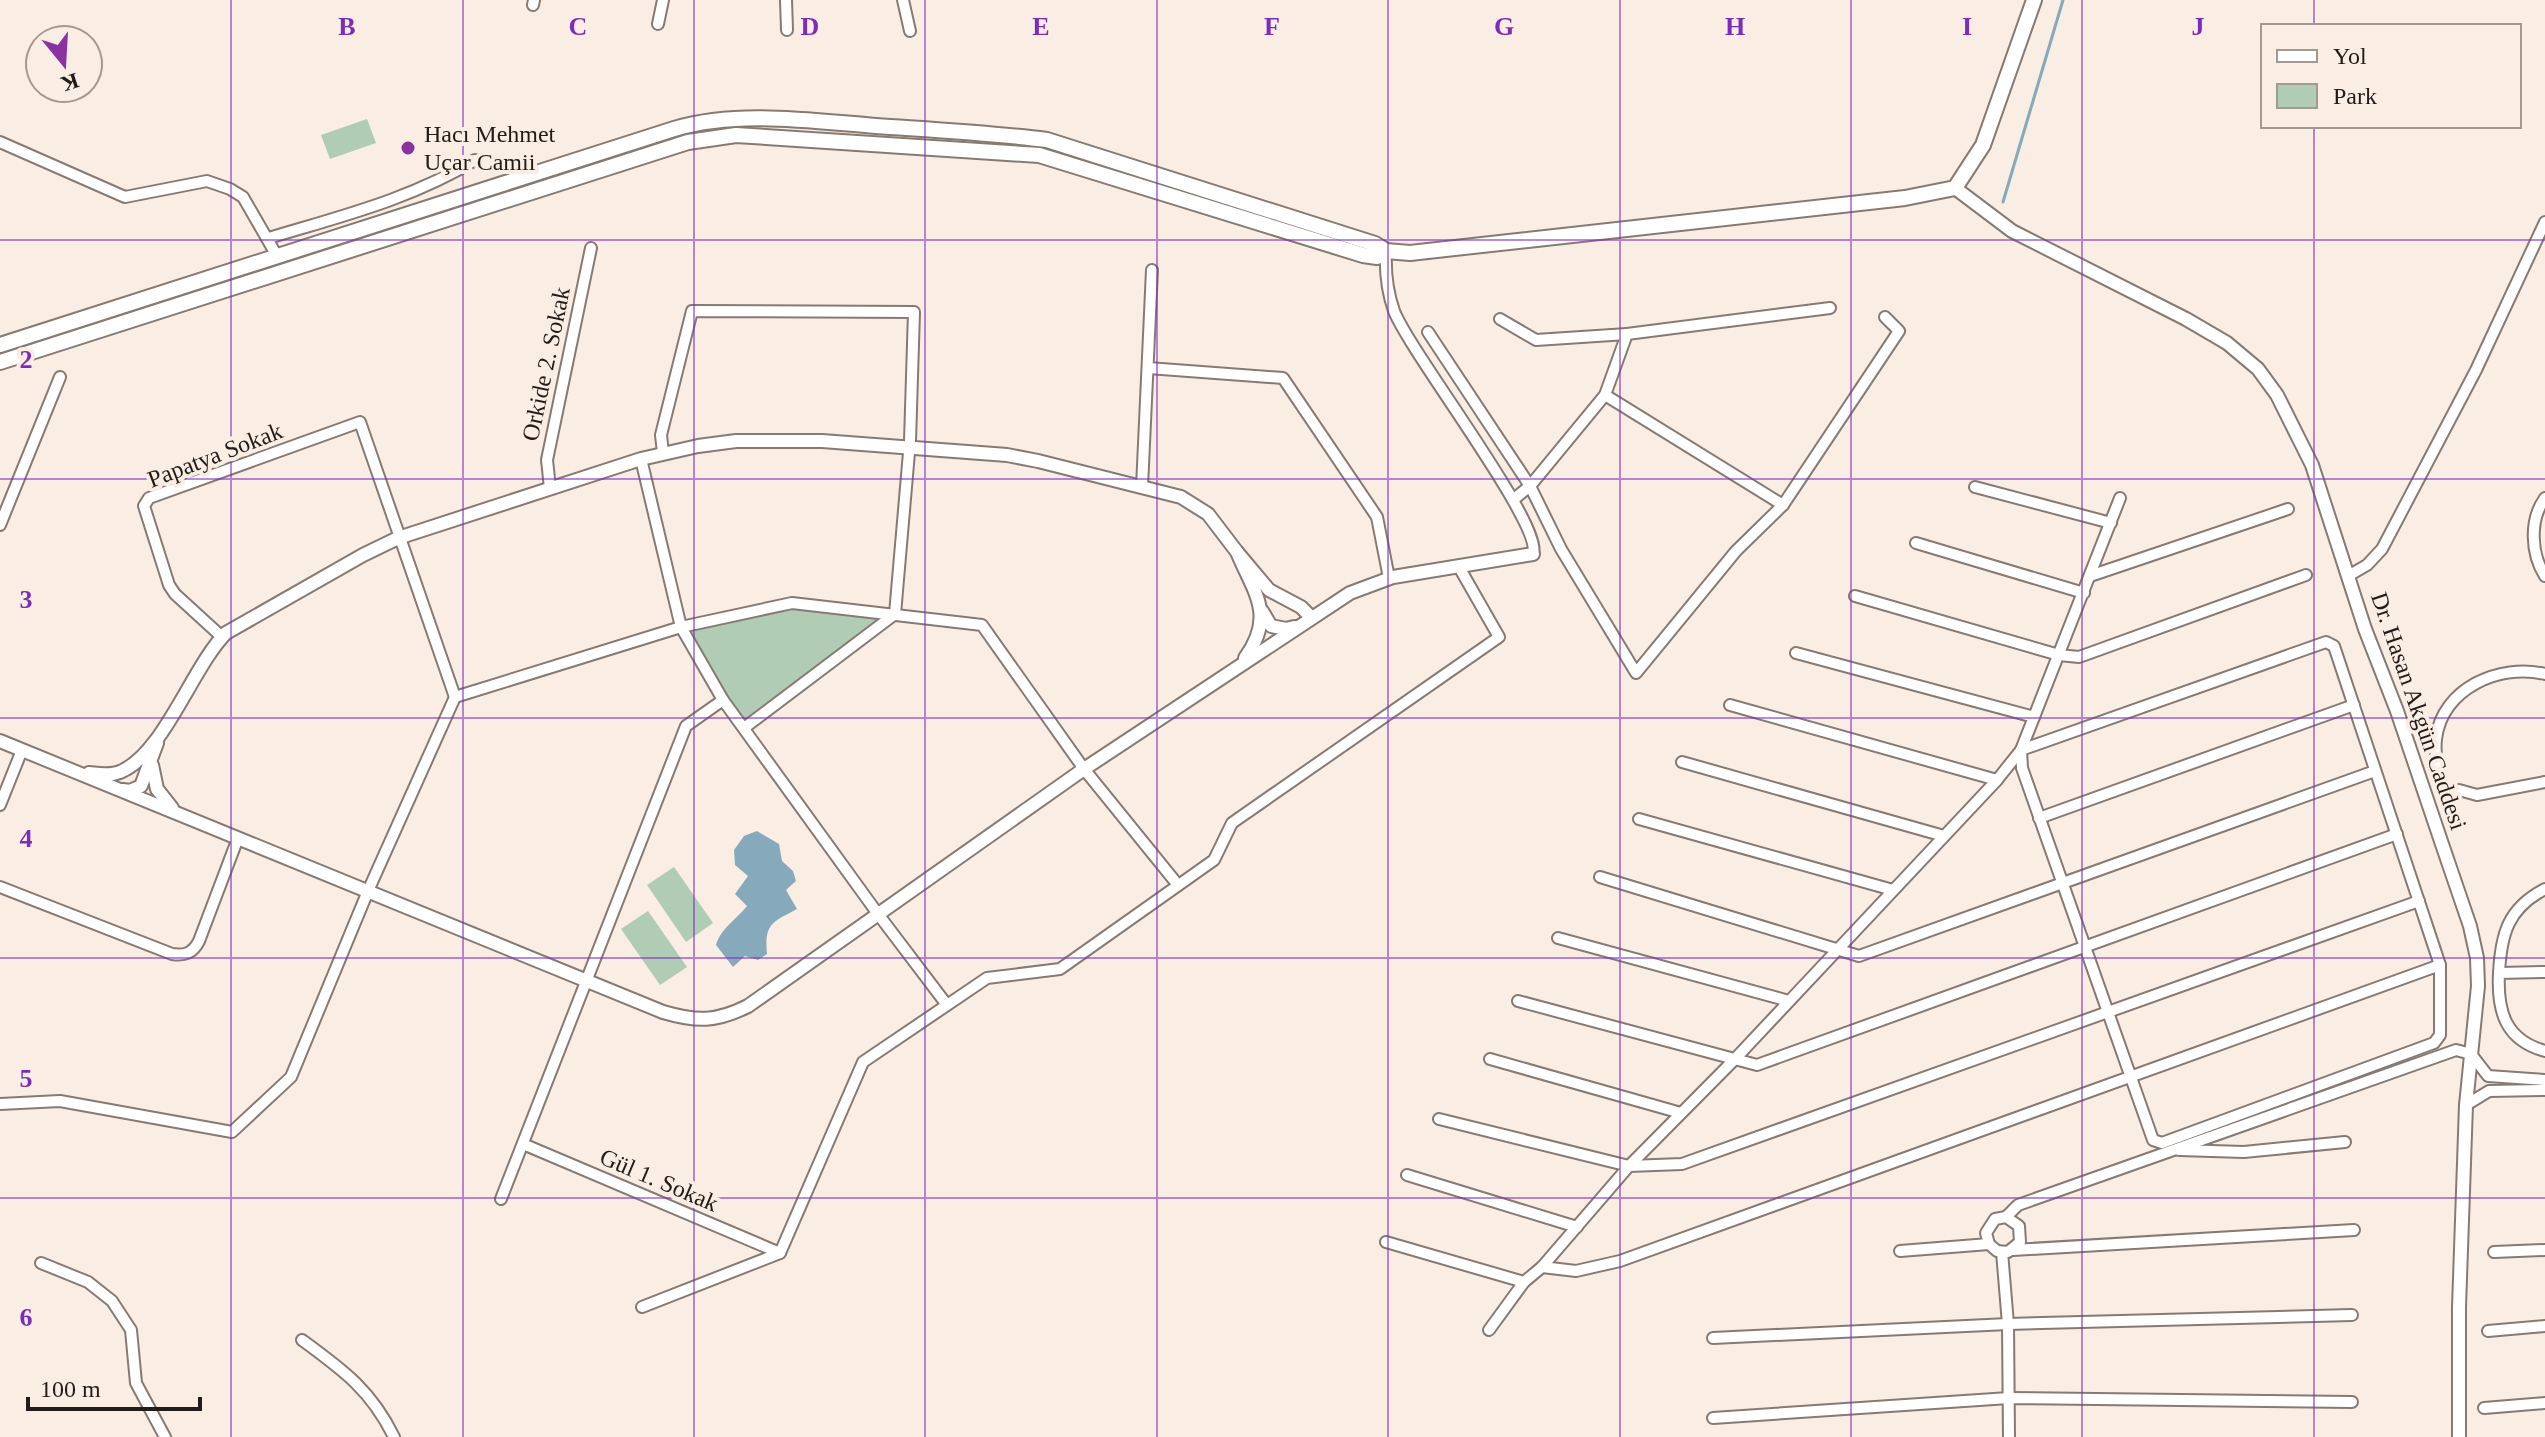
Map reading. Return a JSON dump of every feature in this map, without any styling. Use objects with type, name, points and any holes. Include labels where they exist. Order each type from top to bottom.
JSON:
[{"type":"main road","points":[[0,345],[645,138],[697,122],[731,119],[1001,134],[1047,140],[1375,244],[1386,251],[1410,253],[1905,198],[1955,188],[1983,145],[2034,0]]},
{"type":"main road","points":[[0,362],[688,142],[736,135],[1039,155],[1363,255],[1377,257],[1386,251]]},
{"type":"main road","points":[[645,138],[651,154]]},
{"type":"street","points":[[658,24],[663,0]]},
{"type":"street","points":[[786,0],[787,30]]},
{"type":"street","points":[[903,0],[910,31]]},
{"type":"street","points":[[0,142],[125,197],[207,181],[230,189],[243,197],[277,256]]},
{"type":"street","points":[[269,238],[387,201],[452,174],[475,160]]},
{"type":"street","name":"Dr. Hasan Akgün Caddesi","points":[[1955,188],[2012,231],[2227,343],[2258,369],[2277,395],[2312,465],[2470,926],[2477,958],[2478,986],[2466,1105],[2459,1307],[2459,1437]]},
{"type":"street","points":[[2348,576],[2367,565],[2382,549],[2476,370],[2545,222]]},
{"type":"street","name":"Orkide 2. Sokak","points":[[550,488],[547,460],[591,248]]},
{"type":"street","points":[[0,741],[663,1012],[689,1019],[715,1018],[748,1006],[1084,769],[1350,593],[1389,578],[1533,554],[1535,545],[1514,499],[1412,346],[1394,310],[1384,273],[1386,251]]},
{"type":"street","points":[[1142,487],[1152,270]]},
{"type":"street","points":[[1500,319],[1536,340],[1627,334],[1830,308]]},
{"type":"street","points":[[663,453],[661,435],[692,311],[914,312],[909,447],[895,614],[744,728]]},
{"type":"street","points":[[1428,332],[1530,486],[1561,549],[1636,673],[1736,551],[1783,505],[1899,331],[1885,317]]},
{"type":"street","points":[[1514,499],[1530,486],[1605,395],[1627,334]]},
{"type":"street","points":[[1148,368],[1283,378],[1377,517],[1389,578]]},
{"type":"street","points":[[0,525],[60,377]]},
{"type":"street","points":[[1605,395],[1783,505]]},
{"type":"street","name":"Papatya Sokak","points":[[222,637],[169,585],[144,506],[149,498],[360,422],[398,538]]},
{"type":"street","points":[[78,773],[108,774],[127,769],[146,752],[163,729],[222,637],[254,616],[398,538],[641,459],[736,441],[778,439],[1007,455],[1181,497],[1196,505],[1218,526],[1269,590],[1301,607],[1311,617]]},
{"type":"street","points":[[641,459],[681,627],[723,700],[947,1005]]},
{"type":"street","points":[[1975,487],[2111,523]]},
{"type":"street","points":[[1489,1330],[1524,1282],[1542,1267],[1629,1166],[1734,1060],[1997,780],[2021,750],[2120,498]]},
{"type":"street","points":[[2545,498],[2536,517],[2534,534],[2537,560],[2545,576]]},
{"type":"street","points":[[2090,576],[2288,509]]},
{"type":"street","points":[[0,1104],[60,1101],[232,1132],[291,1077],[368,891],[455,697],[398,538]]},
{"type":"street","points":[[1916,543],[2084,593]]},
{"type":"street","points":[[1237,552],[1271,626],[1296,627]]},
{"type":"street","points":[[642,1307],[780,1253],[863,1062],[987,978],[1060,969],[1214,860],[1232,823],[1499,637],[1459,567]]},
{"type":"street","points":[[1855,596],[2059,655],[2079,657],[2306,575]]},
{"type":"street","points":[[455,697],[681,627],[792,603],[982,625],[1084,769],[1178,885]]},
{"type":"street","points":[[1241,663],[1255,642],[1261,625],[1261,608]]},
{"type":"street","points":[[2326,642],[2334,646],[2440,965],[2440,1035],[2434,1043],[2177,1138],[2162,1143],[2153,1140],[2022,768],[2021,750],[2326,642]]},
{"type":"street","points":[[1796,653],[2034,717]]},
{"type":"street","points":[[2545,674],[2529,670],[2502,672],[2477,682],[2460,695],[2448,708],[2436,736],[2436,763],[2445,793],[2459,790],[2477,795],[2545,782]]},
{"type":"street","points":[[501,1199],[686,726],[723,700]]},
{"type":"street","points":[[1730,705],[1997,780]]},
{"type":"street","points":[[2039,818],[2354,705]]},
{"type":"street","points":[[122,790],[130,791],[141,786],[163,729]]},
{"type":"street","points":[[0,805],[22,750]]},
{"type":"street","points":[[152,758],[157,789],[168,804],[181,814]]},
{"type":"street","points":[[1682,762],[1944,836]]},
{"type":"street","points":[[1600,877],[1859,956],[2375,771]]},
{"type":"street","points":[[1639,819],[1893,890]]},
{"type":"street","points":[[1518,1001],[1757,1065],[2397,834]]},
{"type":"street","points":[[0,887],[172,954],[188,954],[199,941],[238,838]]},
{"type":"street","points":[[2545,889],[2527,898],[2512,915],[2504,931],[2498,999],[2511,1029],[2524,1043],[2545,1051]]},
{"type":"street","points":[[1439,1119],[1629,1166],[1682,1164],[2419,901]]},
{"type":"street","points":[[1558,938],[1789,1001]]},
{"type":"street","points":[[1542,1267],[1576,1271],[1620,1261],[2440,965]]},
{"type":"street","points":[[2499,973],[2545,972]]},
{"type":"street","points":[[1989,1244],[1986,1233],[1991,1223],[2006,1217],[2018,1205],[2438,1054],[2456,1050],[2471,1054],[2488,1076],[2545,1080]]},
{"type":"street","points":[[1490,1059],[1681,1113]]},
{"type":"street","points":[[2466,1105],[2489,1091],[2545,1090]]},
{"type":"street","points":[[2173,1150],[2244,1152],[2345,1142]]},
{"type":"street","name":"Gül 1. Sokak","points":[[523,1144],[780,1253]]},
{"type":"street","points":[[1407,1175],[1577,1227]]},
{"type":"street","points":[[2006,1217],[2016,1222],[2021,1231],[2020,1242],[2008,1251]]},
{"type":"street","points":[[1900,1251],[1989,1244],[2008,1251],[2354,1230]]},
{"type":"street","points":[[1386,1242],[1524,1282]]},
{"type":"street","points":[[2494,1252],[2545,1250]]},
{"type":"street","points":[[2008,1251],[2009,1437]]},
{"type":"street","points":[[41,1263],[88,1282],[112,1301],[131,1330],[136,1383],[165,1437]]},
{"type":"street","points":[[1713,1338],[2008,1324],[2352,1315]]},
{"type":"street","points":[[2488,1331],[2545,1326]]},
{"type":"street","points":[[302,1340],[347,1373],[368,1394],[394,1437]]},
{"type":"street","points":[[1713,1418],[2009,1398],[2352,1402]]},
{"type":"street","points":[[2484,1408],[2545,1403]]},
{"type":"green space","points":[[367,119],[376,143],[330,159],[321,135]]},
{"type":"green space","points":[[792,603],[895,614],[744,728],[681,627]]},
{"type":"green space","points":[[674,867],[713,923],[686,942],[647,885]]},
{"type":"green space","points":[[648,911],[687,967],[660,985],[621,929]]},
{"type":"water","points":[[757,831],[779,844],[782,861],[793,871],[796,881],[786,890],[797,909],[772,925],[767,936],[767,954],[758,960],[745,956],[733,967],[716,945],[725,929],[747,906],[735,894],[748,876],[735,865],[734,850],[744,836]]},
{"type":"waterway","points":[[2003,202],[2063,0]]},
{"type":"place","name":"Hacı Mehmet Uçar Camii","points":[[408,148]]}]
